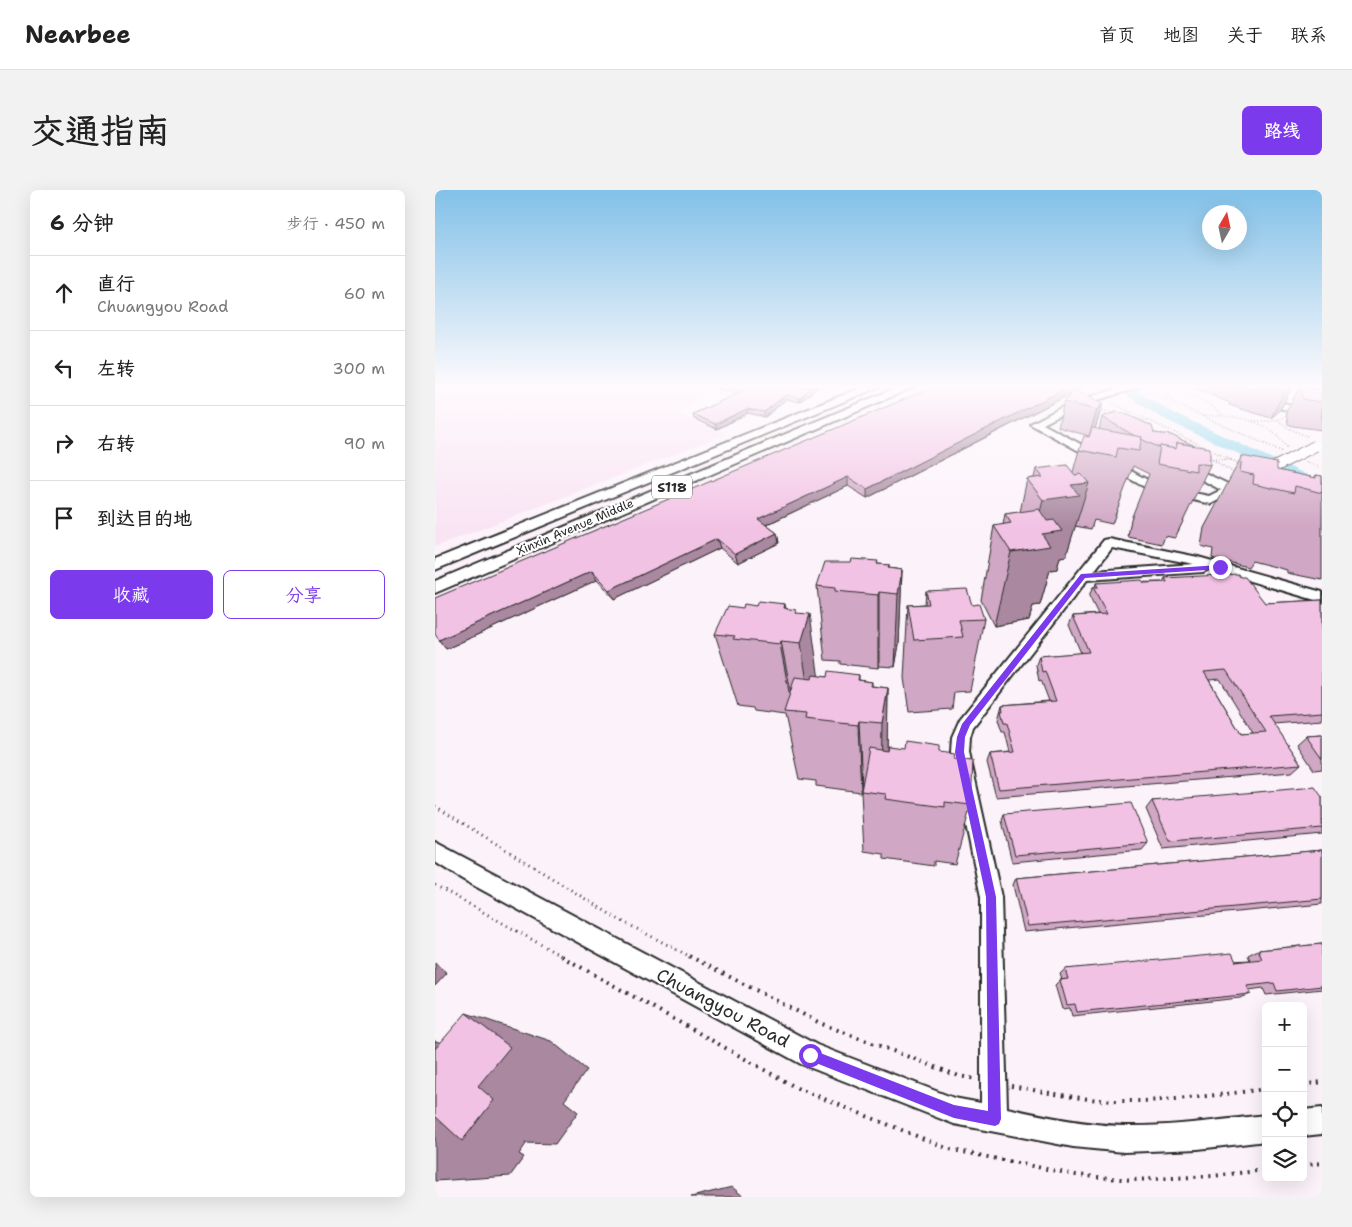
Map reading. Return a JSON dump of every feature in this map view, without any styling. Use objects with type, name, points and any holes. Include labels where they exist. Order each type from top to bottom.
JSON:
[{"type":"main road","name":"Xinxin Avenue Middle","points":[[435,565],[758,434]]},
{"type":"main road","name":"Xinxin Avenue Middle","points":[[435,587],[798,434]]},
{"type":"street","points":[[1054,434],[1156,489],[1211,500],[1316,443]]},
{"type":"street","points":[[1179,463],[1233,488]]},
{"type":"street","points":[[995,1119],[991,897],[960,752],[961,737],[966,724],[1109,543],[1220,567],[1322,597]]},
{"type":"street","points":[[1083,576],[1220,567]]},
{"type":"street","name":"Chuangyou Road","points":[[435,851],[469,872],[810,1055],[954,1111],[1073,1134],[1124,1139],[1198,1136],[1262,1128]]},
{"type":"street","points":[[1307,1123],[1322,1121]]},
{"type":"path","points":[[1178,434],[1242,465]]},
{"type":"path","points":[[1242,434],[1286,453],[1287,447],[1276,434]]},
{"type":"path","points":[[1299,434],[1316,443]]},
{"type":"path","points":[[1177,439],[1184,437]]},
{"type":"path","points":[[1205,458],[1233,460]]},
{"type":"path","points":[[1303,461],[1321,468]]},
{"type":"path","points":[[435,806],[618,918],[822,1024],[959,1076],[1070,1097],[1116,1101],[1186,1098],[1262,1089]]},
{"type":"path","points":[[1307,1084],[1322,1082]]},
{"type":"path","points":[[1307,1165],[1322,1163]]},
{"type":"shaded area","points":[[435,434],[726,434],[435,547]]},
{"type":"building","points":[[822,434],[976,434],[867,489],[848,477],[758,519],[777,533],[735,554],[717,539],[609,590],[592,571],[439,640],[435,634],[435,598]]},
{"type":"building","points":[[1090,434],[1125,434],[1142,437],[1139,451],[1118,448],[1116,457],[1079,450],[1084,436],[1089,437]]},
{"type":"building","points":[[1132,434],[1171,435],[1193,445],[1177,443],[1175,449],[1160,446],[1160,448],[1141,439],[1142,437]]},
{"type":"building","points":[[1177,443],[1210,448],[1210,465],[1196,463],[1196,471],[1157,464],[1160,446],[1176,449]]},
{"type":"building","points":[[1242,456],[1277,463],[1277,470],[1316,478],[1316,475],[1322,476],[1322,493],[1295,486],[1294,493],[1253,484],[1254,475],[1240,472]]},
{"type":"building","points":[[1067,465],[1075,475],[1081,474],[1089,483],[1071,485],[1079,495],[1043,500],[1027,479],[1043,477],[1036,469]]},
{"type":"building","points":[[1039,509],[1047,521],[1054,520],[1062,531],[1042,534],[1050,546],[1011,552],[994,526],[1011,523],[1005,514]]},
{"type":"building","points":[[852,559],[878,561],[877,564],[889,565],[888,568],[902,570],[898,594],[879,592],[878,595],[835,591],[835,588],[817,586],[825,562],[851,562]]},
{"type":"building","points":[[1238,574],[1240,577],[1245,577],[1265,603],[1322,600],[1322,712],[1269,716],[1301,764],[999,789],[990,754],[1015,752],[1007,723],[1004,723],[1001,711],[1003,711],[1002,705],[1056,701],[1045,671],[1042,672],[1039,656],[1089,652],[1073,616],[1107,614],[1093,587],[1098,587],[1096,583],[1142,580],[1144,583],[1167,582],[1165,578]],"holes":[[[1226,670],[1266,732],[1241,734],[1204,672]]]},
{"type":"building","points":[[967,589],[972,605],[979,604],[984,619],[959,620],[963,637],[914,640],[908,605],[929,604],[926,591]]},
{"type":"building","points":[[758,601],[785,604],[784,608],[796,610],[795,613],[810,614],[801,643],[781,641],[780,644],[733,639],[735,636],[715,634],[728,606],[743,608],[744,604],[756,606]]},
{"type":"building","points":[[828,671],[859,675],[858,680],[872,682],[871,686],[888,688],[882,723],[859,721],[858,725],[805,719],[806,714],[784,712],[795,677],[812,679],[813,675],[827,677]]},
{"type":"building","points":[[1322,735],[1322,759],[1306,736]]},
{"type":"building","points":[[905,741],[939,746],[939,752],[955,754],[954,759],[973,761],[971,805],[945,802],[945,807],[885,799],[886,794],[861,791],[869,748],[887,751],[888,746],[904,748]]},
{"type":"building","points":[[1315,787],[1322,797],[1322,828],[1209,838],[1170,841],[1152,801]]},
{"type":"building","points":[[1131,803],[1148,843],[1015,855],[1004,814]]},
{"type":"building","points":[[1322,850],[1322,899],[1028,926],[1016,878]]},
{"type":"building","points":[[1322,944],[1322,986],[1277,991],[1274,983],[1247,986],[1251,994],[1077,1012],[1075,1004],[1067,1005],[1060,980],[1068,979],[1065,969],[1232,953],[1236,962],[1262,959],[1258,950]]},
{"type":"building","points":[[466,1013],[510,1047],[478,1086],[494,1100],[462,1141],[435,1116],[435,1049]]},
{"type":"waterway","points":[[1207,434],[1322,488]]},
{"type":"route","points":[[810,1055],[954,1111],[995,1119],[991,897],[960,752],[961,737],[966,724],[1083,576],[1220,567]]}]
